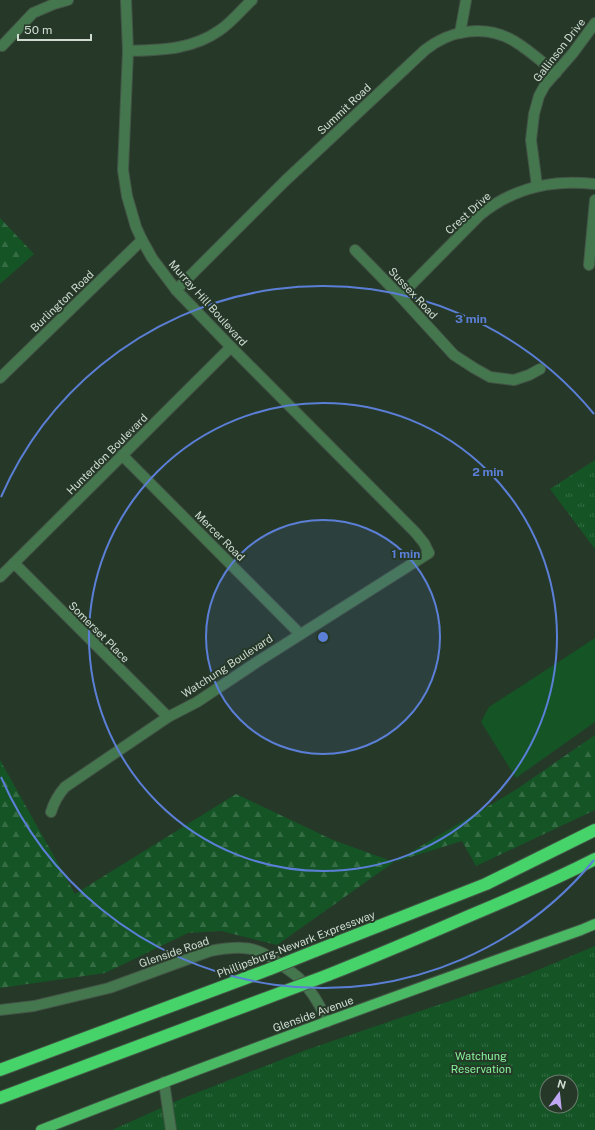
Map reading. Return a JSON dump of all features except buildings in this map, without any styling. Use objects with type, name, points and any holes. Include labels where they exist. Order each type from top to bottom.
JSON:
[{"type":"highway","name":"Phillipsburg-Newark Expressway","points":[[0,1070],[315,951],[486,884],[595,830]]},
{"type":"highway","points":[[0,1098],[388,951],[497,904],[595,859]]},
{"type":"main road","name":"Glenside Avenue","points":[[41,1130],[164,1082],[595,924]]},
{"type":"street","points":[[2,46],[33,14],[54,4],[68,0]]},
{"type":"street","name":"Murray Hill Boulevard","points":[[126,0],[128,51],[123,170],[127,196],[136,227],[142,240],[152,258],[176,290],[415,532],[424,543],[429,553]]},
{"type":"street","points":[[128,51],[164,50],[198,43],[221,30],[252,0]]},
{"type":"street","points":[[460,32],[466,0]]},
{"type":"street","name":"Gallinson Drive","points":[[537,186],[531,140],[534,114],[539,96],[545,85],[573,54],[595,22]]},
{"type":"street","name":"Summit Road","points":[[176,290],[285,181],[424,50],[438,41],[460,32],[484,31],[500,35],[514,42],[556,73]]},
{"type":"street","name":"Crest Drive","points":[[400,296],[471,224],[492,206],[510,195],[537,186],[563,182],[595,184]]},
{"type":"street","points":[[589,265],[595,200]]},
{"type":"street","name":"Burlington Road","points":[[0,378],[142,240]]},
{"type":"street","name":"Sussex Road","points":[[354,250],[400,296],[454,355],[474,368],[490,377],[514,380],[529,375],[540,369]]},
{"type":"street","name":"Hunterdon Boulevard","points":[[0,577],[231,347]]},
{"type":"street","name":"Mercer Road","points":[[122,455],[300,634]]},
{"type":"street","name":"Watchung Boulevard","points":[[51,812],[54,801],[65,787],[168,717],[197,702],[300,634],[429,553]]},
{"type":"street","name":"Somerset Place","points":[[14,563],[168,717]]},
{"type":"street","name":"Glenside Road","points":[[0,1010],[34,1006],[80,996],[109,988],[210,951],[227,948],[245,948],[262,952],[300,979],[322,1009],[327,1022]]},
{"type":"street","points":[[164,1082],[171,1130]]},
{"type":"green space","points":[[0,218],[34,254],[0,284]]},
{"type":"green space","points":[[595,460],[595,549],[550,489]]},
{"type":"green space","points":[[595,638],[595,722],[516,778],[481,722],[489,707]]},
{"type":"green space","points":[[595,735],[595,810],[476,866],[462,841],[394,862],[517,789]]},
{"type":"green space","points":[[0,760],[75,894],[236,794],[333,840],[394,862],[277,945],[221,931],[188,933],[105,973],[0,988]]},
{"type":"green space","name":"Watchung Reservation","points":[[595,946],[595,1130],[112,1130],[181,1099],[306,1050],[526,975]]}]
